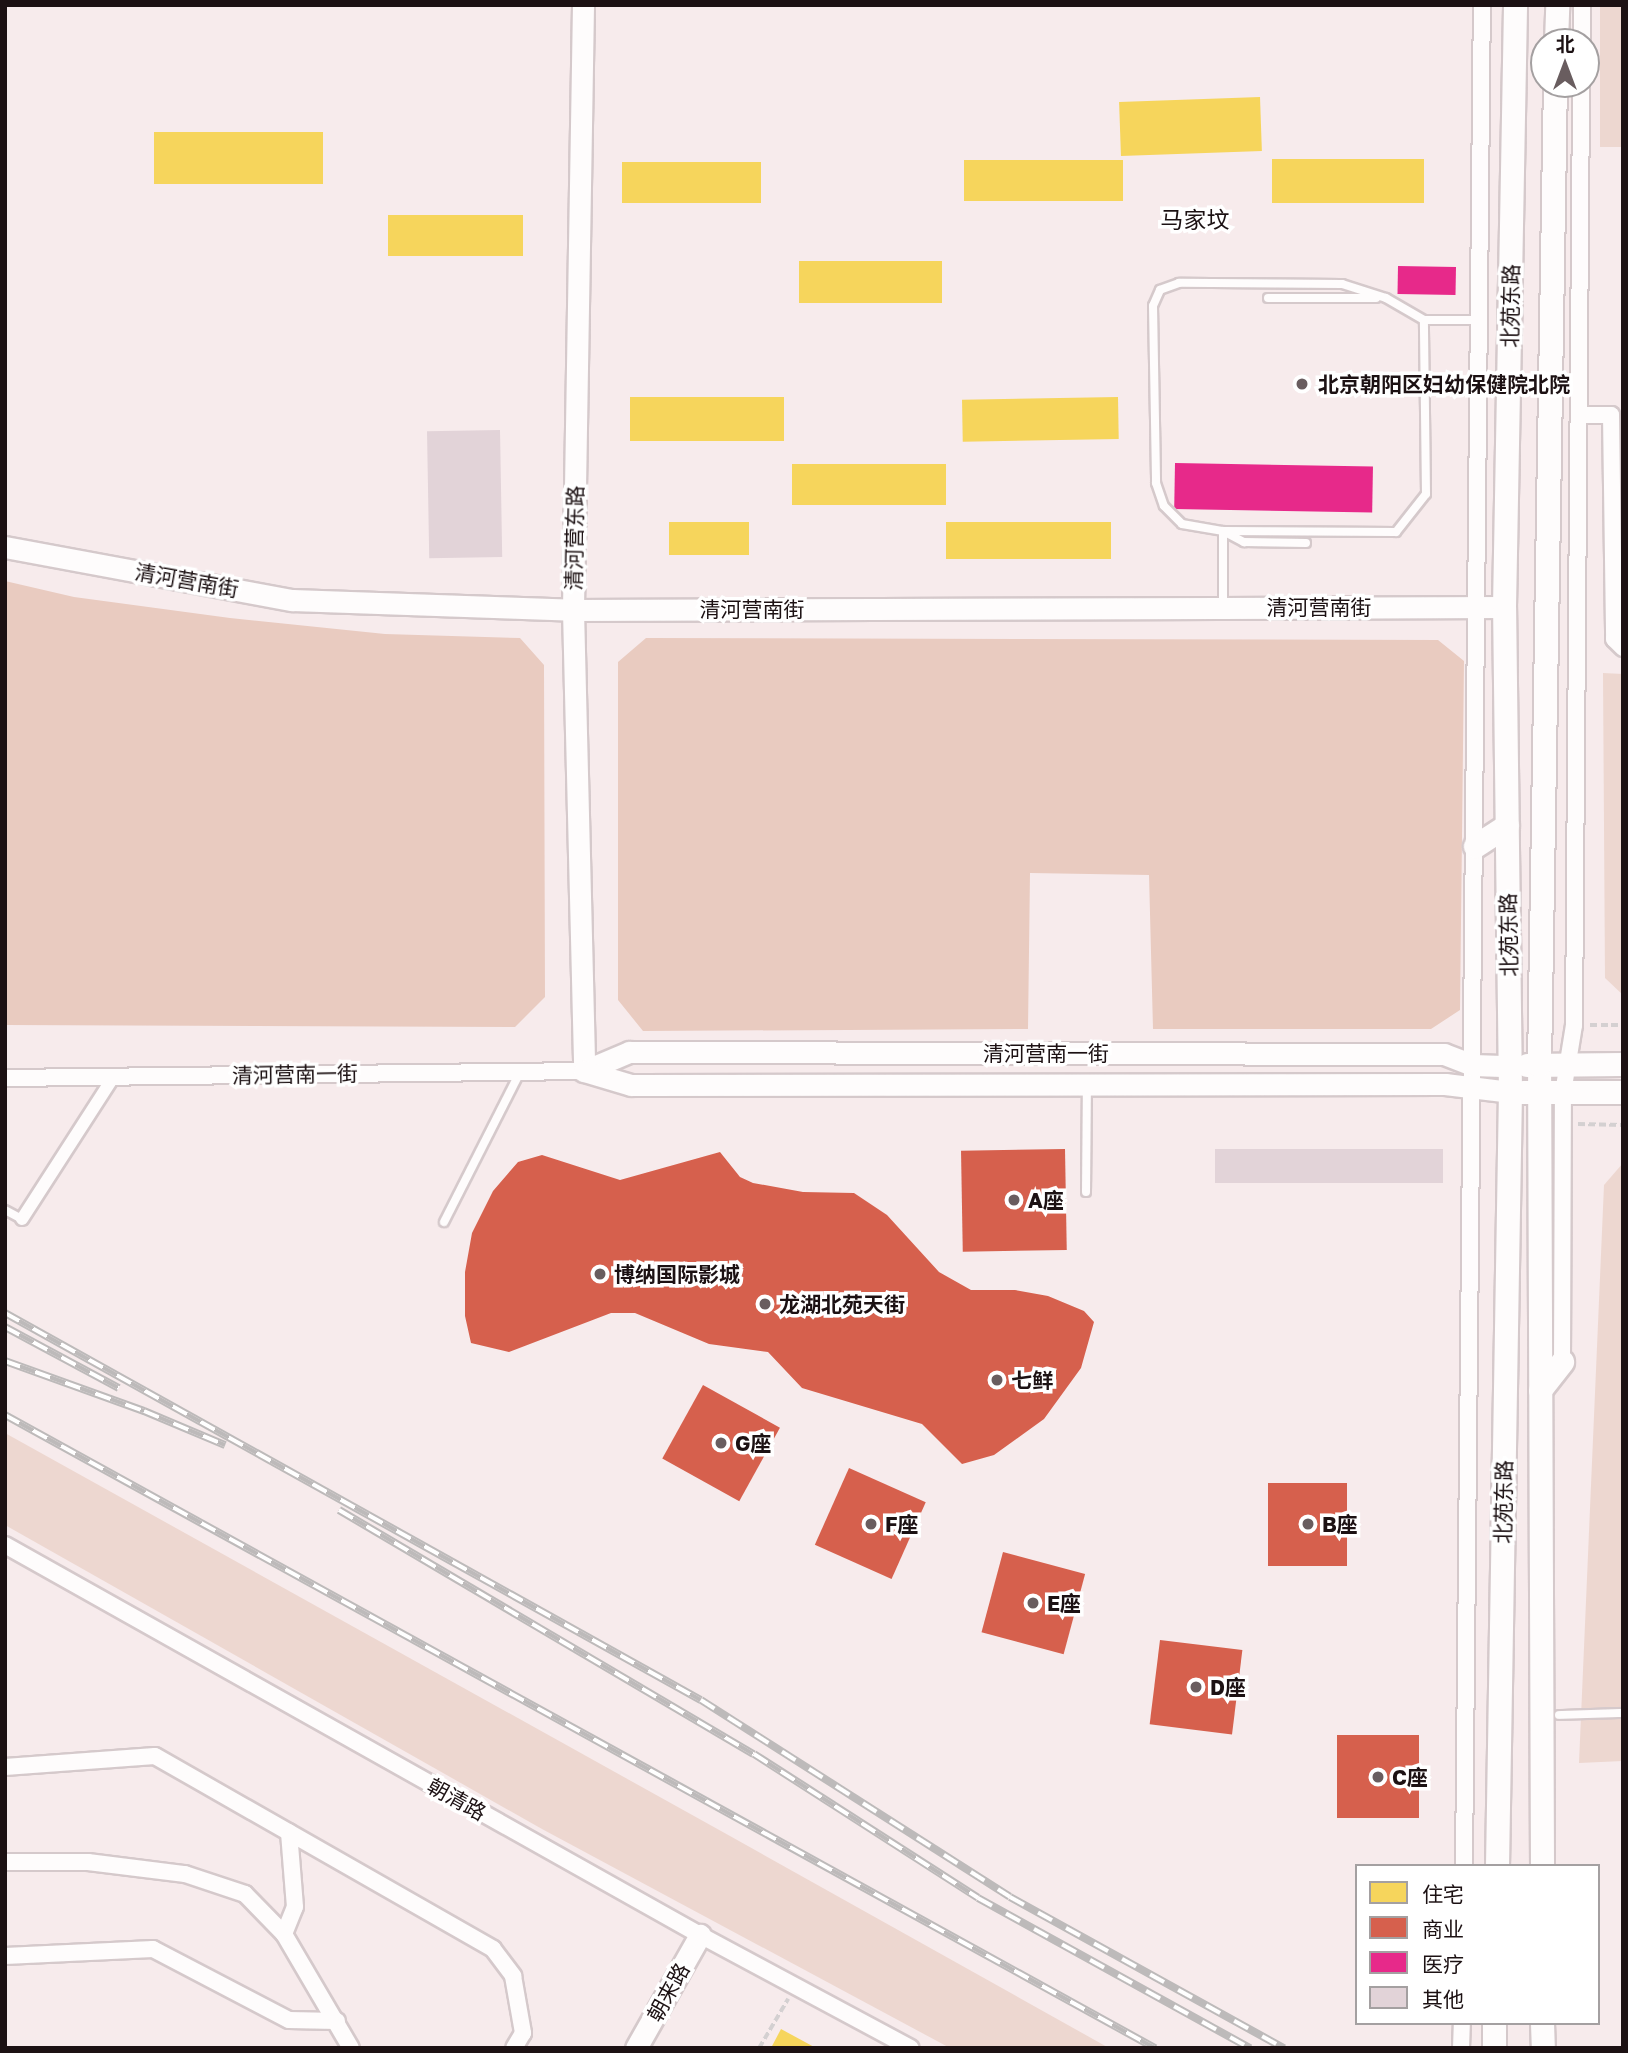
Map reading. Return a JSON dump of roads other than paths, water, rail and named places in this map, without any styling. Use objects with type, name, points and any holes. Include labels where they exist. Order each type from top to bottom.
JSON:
[{"type":"main road","name":"北苑东路","points":[[1497,1864],[1510,1092],[1504,607],[1515,5]]},
{"type":"main road","points":[[1556,28],[1557,5]]},
{"type":"main road","name":"北苑东路","points":[[1542,1864],[1539,1065],[1555,98]]},
{"type":"main road","points":[[1475,846],[1507,825]]},
{"type":"main road","points":[[1510,1066],[1623,1064]]},
{"type":"main road","points":[[1510,1092],[1623,1092]]},
{"type":"main road","points":[[1540,1390],[1562,1362]]},
{"type":"main road","points":[[1494,2025],[1494,2048]]},
{"type":"main road","points":[[1542,2025],[1543,2048]]},
{"type":"street","name":"清河营东路","points":[[583,5],[573,610],[584,1071]]},
{"type":"street","points":[[1464,1864],[1482,5]]},
{"type":"street","points":[[1582,5],[1582,28]]},
{"type":"street","points":[[1562,1362],[1563,1093],[1574,1025],[1581,98]]},
{"type":"street","points":[[1579,415],[1611,415],[1614,639],[1623,648]]},
{"type":"street","name":"清河营南街","points":[[5,547],[292,600],[573,610],[1504,607]]},
{"type":"street","name":"清河营南一街","points":[[584,1071],[629,1052],[1444,1054],[1473,1065],[1510,1066]]},
{"type":"street","name":"清河营南一街","points":[[5,1078],[584,1071],[631,1085],[1473,1088],[1510,1092]]},
{"type":"street","points":[[22,1219],[114,1076]]},
{"type":"street","name":"朝清路","points":[[5,1545],[700,1935],[911,2048]]},
{"type":"street","points":[[5,1767],[155,1756],[493,1949],[513,1976],[523,2033],[514,2048]]},
{"type":"street","points":[[284,1934],[295,1906],[289,1832]]},
{"type":"street","points":[[5,1862],[88,1862],[185,1874],[245,1894],[284,1934],[351,2048]]},
{"type":"street","name":"朝来路","points":[[636,2048],[700,1935]]},
{"type":"street","points":[[5,1956],[153,1949],[289,2020],[337,2021]]},
{"type":"street","points":[[1461,2048],[1462,2025]]},
{"type":"lane","points":[[1424,320],[1426,494],[1396,532],[1223,531],[1182,524],[1164,506],[1156,483],[1153,306],[1160,290],[1180,283],[1342,284],[1387,298],[1424,320],[1480,320]]},
{"type":"lane","points":[[1268,298],[1387,298]]},
{"type":"lane","points":[[1223,531],[1244,542],[1306,543]]},
{"type":"lane","points":[[1223,531],[1223,608]]},
{"type":"lane","points":[[444,1222],[520,1072]]},
{"type":"lane","points":[[1086,1192],[1087,1085]]},
{"type":"lane","points":[[5,1210],[22,1219]]},
{"type":"lane","points":[[1559,1715],[1623,1713]]},
{"type":"railway","points":[[5,1313],[701,1700],[1010,1897],[1284,2048]]},
{"type":"railway","points":[[5,1327],[119,1388]]},
{"type":"railway","points":[[5,1361],[144,1411],[225,1445]]},
{"type":"railway","points":[[5,1415],[1155,2048]]},
{"type":"railway","points":[[339,1510],[754,1754],[978,1898],[1250,2048]]},
{"type":"place","name":"北京朝阳区妇幼保健院北院","points":[[1302,384]]},
{"type":"place","name":"A座","points":[[1014,1200]]},
{"type":"place","name":"博纳国际影城","points":[[600,1274]]},
{"type":"place","name":"龙湖北苑天街","points":[[765,1304]]},
{"type":"place","name":"七鲜","points":[[997,1380]]},
{"type":"place","name":"G座","points":[[721,1443]]},
{"type":"place","name":"F座","points":[[871,1524]]},
{"type":"place","name":"B座","points":[[1308,1524]]},
{"type":"place","name":"E座","points":[[1033,1603]]},
{"type":"place","name":"D座","points":[[1196,1687]]},
{"type":"place","name":"C座","points":[[1378,1777]]},
{"type":"district","name":"马家坟","points":[[1195,219]]}]
